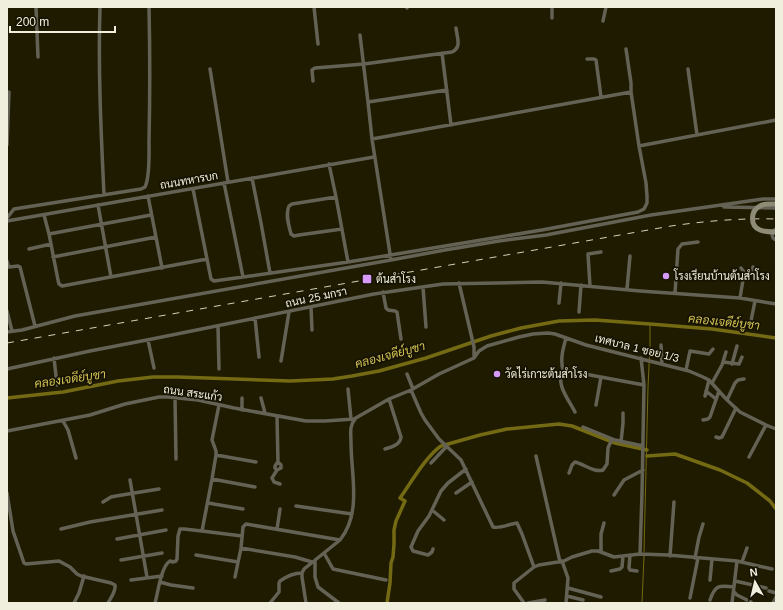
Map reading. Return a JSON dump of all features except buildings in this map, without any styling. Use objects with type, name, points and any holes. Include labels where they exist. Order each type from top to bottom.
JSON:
[{"type":"street","points":[[36,7],[38,57]]},
{"type":"street","points":[[100,7],[99,35],[104,195]]},
{"type":"street","points":[[8,216],[14,209],[141,189],[145,187],[147,183],[150,88],[149,7]]},
{"type":"street","points":[[314,7],[318,44]]},
{"type":"street","points":[[552,7],[552,18]]},
{"type":"street","points":[[603,21],[606,7]]},
{"type":"street","points":[[313,81],[312,70],[315,68],[364,64],[452,52],[458,47],[456,28]]},
{"type":"street","points":[[360,35],[374,157],[391,260]]},
{"type":"street","points":[[193,188],[211,278],[214,281],[348,262],[542,230],[638,212],[644,209],[647,203],[647,196],[626,49]]},
{"type":"street","points":[[442,53],[451,125]]},
{"type":"street","points":[[587,59],[596,60],[601,98]]},
{"type":"street","points":[[210,69],[226,183],[243,277]]},
{"type":"street","points":[[688,69],[697,135]]},
{"type":"street","points":[[368,102],[447,90]]},
{"type":"street","points":[[7,144],[9,92]]},
{"type":"street","points":[[372,139],[631,92]]},
{"type":"street","points":[[639,146],[776,120]]},
{"type":"street","name":"ถนนทหารบก","points":[[7,221],[374,157]]},
{"type":"street","points":[[329,164],[348,262]]},
{"type":"street","points":[[252,178],[270,273]]},
{"type":"street","points":[[148,196],[162,268]]},
{"type":"street","points":[[336,197],[292,204],[289,206],[287,214],[291,234],[294,236],[342,229]]},
{"type":"street","points":[[7,332],[82,314],[460,247],[546,235],[644,217],[763,199],[776,199]]},
{"type":"street","points":[[776,204],[763,204],[758,206],[754,211],[753,217],[754,224],[758,229],[776,232]]},
{"type":"street","points":[[98,206],[111,277]]},
{"type":"street","points":[[711,207],[776,208]]},
{"type":"street","points":[[7,209],[8,216]]},
{"type":"street","points":[[44,215],[59,284],[62,286],[207,259]]},
{"type":"street","points":[[49,234],[151,215]]},
{"type":"street","points":[[776,229],[773,230],[772,233],[773,238],[776,240]]},
{"type":"street","points":[[53,257],[156,237]]},
{"type":"street","points":[[675,293],[678,249],[682,244],[698,242]]},
{"type":"street","points":[[29,249],[51,244]]},
{"type":"street","points":[[590,286],[588,254],[601,252]]},
{"type":"street","points":[[627,289],[630,256]]},
{"type":"street","points":[[7,261],[9,267],[20,267],[35,326]]},
{"type":"street","points":[[744,274],[752,272],[753,267]]},
{"type":"street","points":[[740,298],[744,274],[741,268]]},
{"type":"street","name":"ถนน 25 มกรา","points":[[7,369],[54,358],[383,292],[443,284],[531,282],[561,283],[740,298],[776,304]]},
{"type":"street","points":[[354,418],[388,399],[412,389],[439,374],[474,358],[474,347],[459,283]]},
{"type":"street","points":[[559,303],[561,283]]},
{"type":"street","points":[[579,312],[581,285]]},
{"type":"street","points":[[423,287],[426,327]]},
{"type":"street","points":[[383,292],[386,308],[397,312],[401,339]]},
{"type":"street","points":[[750,326],[756,301]]},
{"type":"street","points":[[311,307],[312,330]]},
{"type":"street","points":[[7,311],[12,331]]},
{"type":"street","points":[[281,361],[288,312]]},
{"type":"street","points":[[255,318],[259,357]]},
{"type":"street","points":[[218,326],[219,369]]},
{"type":"street","name":"เทศบาล 1 ซอย 1/3","points":[[474,358],[479,351],[487,346],[519,336],[548,333],[555,334],[586,345],[686,370],[703,377],[710,381],[736,408],[750,417],[776,429]]},
{"type":"street","points":[[566,338],[562,356],[562,384],[566,396],[575,412]]},
{"type":"street","points":[[148,340],[154,368]]},
{"type":"street","points":[[661,344],[662,364]]},
{"type":"street","points":[[732,364],[737,346]]},
{"type":"street","points":[[686,370],[690,351],[709,354],[713,349]]},
{"type":"street","points":[[705,396],[710,381],[720,370],[726,352]]},
{"type":"street","points":[[723,362],[739,364],[742,357]]},
{"type":"street","points":[[54,358],[57,384]]},
{"type":"street","points":[[642,554],[643,359]]},
{"type":"street","points":[[563,370],[644,385]]},
{"type":"street","points":[[407,374],[423,417],[445,445],[458,457],[466,469],[493,527],[498,528],[515,524],[519,525],[534,567]]},
{"type":"street","points":[[596,405],[601,377]]},
{"type":"street","points":[[727,400],[735,383],[738,380],[744,380]]},
{"type":"street","points":[[306,603],[302,577],[304,569],[340,540],[345,534],[352,514],[354,490],[351,430],[354,418],[348,389]]},
{"type":"street","points":[[706,391],[716,399]]},
{"type":"street","points":[[703,420],[710,417],[718,391]]},
{"type":"street","name":"ถนน สระแก้ว","points":[[7,431],[90,415],[131,402],[159,397],[198,400],[242,410],[313,422],[354,418]]},
{"type":"street","points":[[175,398],[176,459]]},
{"type":"street","points":[[242,398],[242,410]]},
{"type":"street","points":[[261,398],[265,413]]},
{"type":"street","points":[[385,449],[395,446],[401,440],[388,399]]},
{"type":"street","points":[[202,531],[216,455],[216,450],[212,440],[219,405]]},
{"type":"street","points":[[716,437],[722,437],[736,408]]},
{"type":"street","points":[[621,442],[623,414]]},
{"type":"street","points":[[277,416],[278,463],[275,466],[277,470],[272,479],[274,482],[280,484]]},
{"type":"street","points":[[63,421],[68,430],[76,458]]},
{"type":"street","points":[[749,457],[766,425]]},
{"type":"street","points":[[583,427],[612,440],[643,448]]},
{"type":"street","points":[[569,473],[573,463],[575,462],[596,470],[603,470],[607,464],[608,448],[612,440]]},
{"type":"street","points":[[431,463],[445,445]]},
{"type":"street","points":[[216,455],[256,462]]},
{"type":"street","points":[[536,456],[561,561],[568,578],[566,603]]},
{"type":"street","points":[[433,549],[428,555],[415,552],[412,548],[418,531],[429,516],[444,487],[466,469]]},
{"type":"street","points":[[614,495],[624,480],[642,470]]},
{"type":"street","points":[[212,479],[255,486]]},
{"type":"street","points":[[130,480],[148,577]]},
{"type":"street","points":[[456,493],[472,482]]},
{"type":"street","points":[[103,502],[111,498],[159,489]]},
{"type":"street","points":[[7,492],[13,530],[24,563],[28,564],[59,561],[70,567],[77,574],[114,584],[115,591],[108,603]]},
{"type":"street","points":[[670,556],[674,502]]},
{"type":"street","points":[[208,503],[243,509]]},
{"type":"street","points":[[296,506],[352,514]]},
{"type":"street","points":[[277,529],[280,509]]},
{"type":"street","points":[[61,529],[90,522],[162,510]]},
{"type":"street","points":[[432,510],[444,520]]},
{"type":"street","points":[[601,552],[601,534],[604,523]]},
{"type":"street","points":[[235,577],[241,548],[243,527],[246,524],[340,540]]},
{"type":"street","points":[[690,598],[699,537],[703,524]]},
{"type":"street","points":[[155,603],[167,562],[176,561],[177,559],[178,536],[180,529],[184,528],[242,536]]},
{"type":"street","points":[[118,539],[166,530]]},
{"type":"street","points":[[241,548],[313,561]]},
{"type":"street","points":[[742,562],[747,548]]},
{"type":"street","points":[[524,603],[514,589],[514,583],[534,567],[592,552],[601,552],[611,556],[642,554],[738,561],[772,569]]},
{"type":"street","points":[[324,553],[333,569],[386,580]]},
{"type":"street","points":[[121,560],[162,554]]},
{"type":"street","points":[[196,555],[238,562]]},
{"type":"street","points":[[630,555],[629,568],[632,571],[637,571]]},
{"type":"street","points":[[611,571],[622,568],[623,556]]},
{"type":"street","points":[[710,580],[712,559]]},
{"type":"street","points":[[313,561],[318,587],[339,603]]},
{"type":"street","points":[[732,603],[738,561]]},
{"type":"street","points":[[270,603],[279,592],[280,581],[292,575],[302,573]]},
{"type":"street","points":[[74,603],[79,593],[84,576]]},
{"type":"street","points":[[131,580],[162,576]]},
{"type":"street","points":[[735,580],[767,589],[776,594]]},
{"type":"street","points":[[160,582],[193,588]]},
{"type":"street","points":[[710,600],[714,590],[719,586],[734,587]]},
{"type":"street","points":[[568,588],[601,597]]},
{"type":"street","points":[[734,592],[751,602]]},
{"type":"street","points":[[567,596],[583,600]]},
{"type":"street","points":[[774,603],[776,597]]},
{"type":"street","points":[[528,603],[545,600]]},
{"type":"waterway","name":"คลองเจดีย์บูชา","points":[[7,398],[63,392],[118,381],[153,377],[290,381],[333,379],[379,371],[426,358],[491,336],[521,328],[559,321],[595,320],[650,324],[712,329],[776,338]]},
{"type":"waterway","points":[[644,552],[650,324]]},
{"type":"waterway","points":[[387,603],[391,563],[393,557],[394,530],[396,521],[405,501],[400,498],[430,456],[441,446],[507,429],[559,424],[572,426],[615,443],[647,450]]},
{"type":"waterway","points":[[647,456],[675,454],[720,470],[747,483],[770,501],[776,509]]},
{"type":"waterway","points":[[642,603],[644,556]]},
{"type":"railway","points":[[7,343],[671,226],[723,220],[776,219]]},
{"type":"place","name":"โรงเรียนบ้านต้นสำโรง","points":[[666,276]]},
{"type":"place","name":"ต้นสำโรง","points":[[367,279]]},
{"type":"place","name":"วัดไร่เกาะต้นสำโรง","points":[[497,374]]}]
